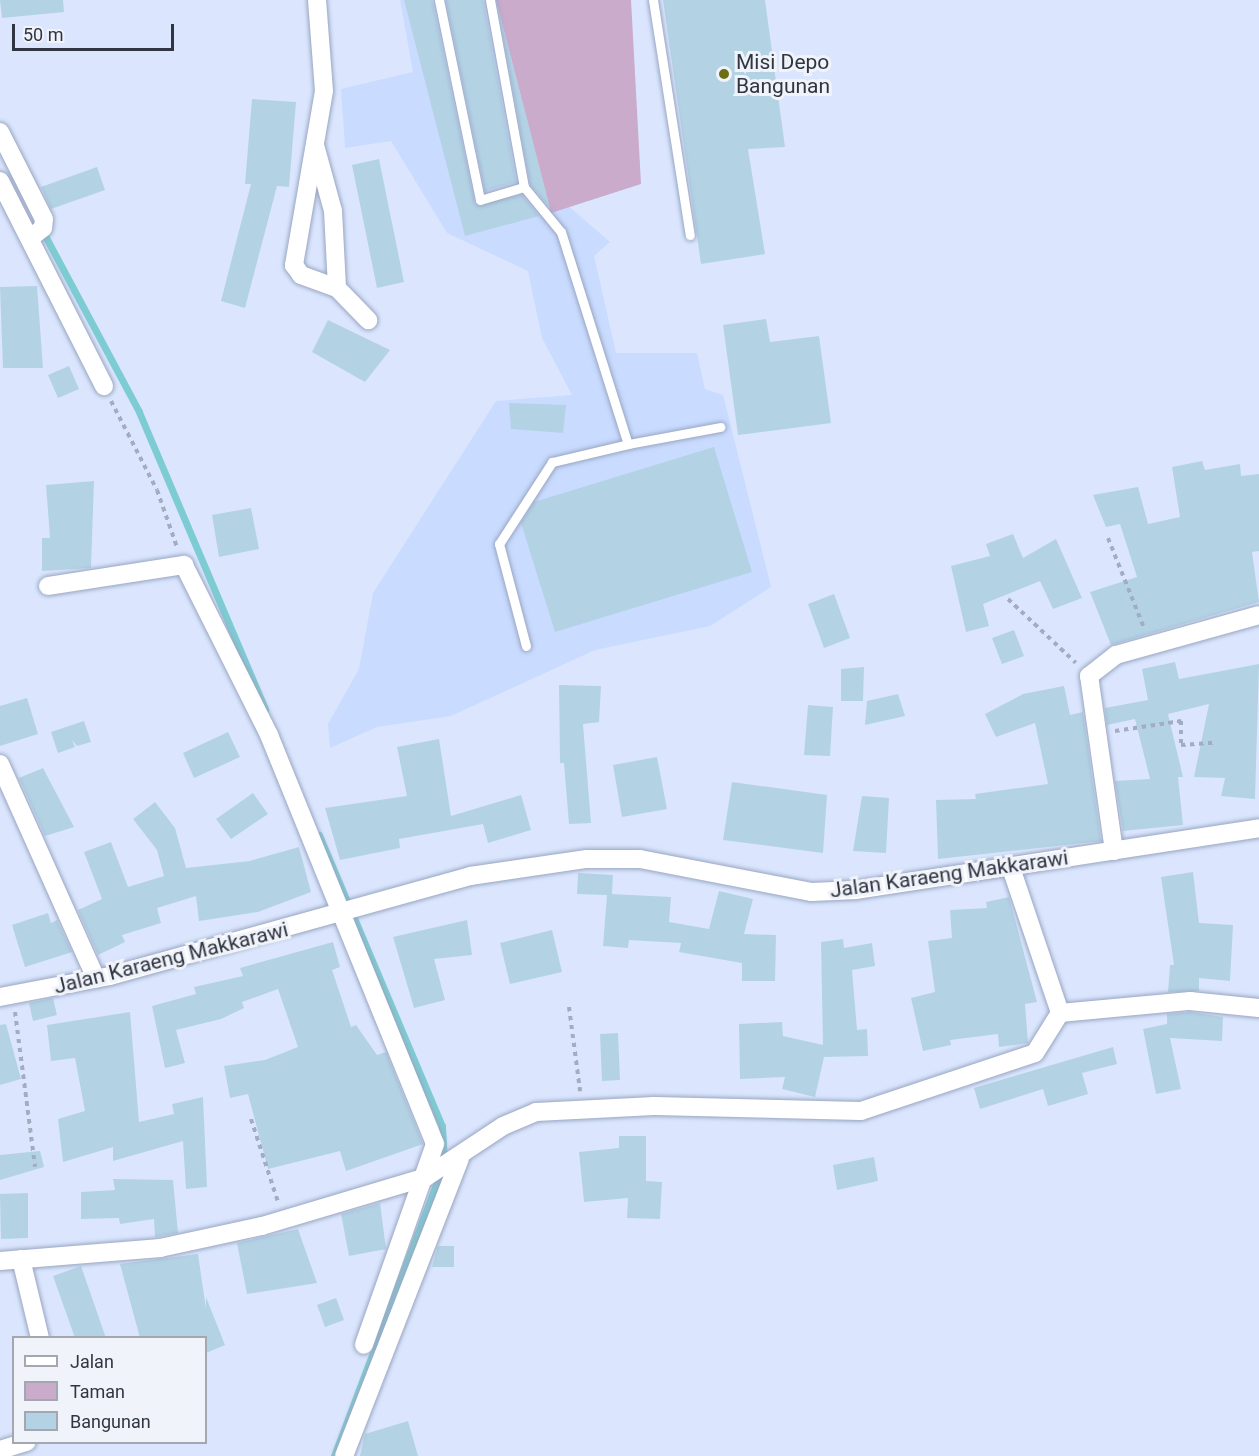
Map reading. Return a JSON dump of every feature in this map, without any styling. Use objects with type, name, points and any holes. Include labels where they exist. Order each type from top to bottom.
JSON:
[{"type":"street","points":[[317,0],[324,91],[294,265],[301,275],[337,288],[368,320]]},
{"type":"street","points":[[0,132],[41,213],[35,234]]},
{"type":"street","points":[[315,143],[333,211],[337,288]]},
{"type":"street","points":[[0,181],[35,234],[104,386]]},
{"type":"street","points":[[48,586],[183,565],[269,735],[348,911],[431,1130],[434,1155],[443,1168]]},
{"type":"street","points":[[1114,851],[1089,676],[1101,662],[1151,645],[1259,615]]},
{"type":"street","points":[[0,764],[96,979]]},
{"type":"street","name":"Jalan Karaeng Makkarawi","points":[[7,997],[96,979],[470,876],[612,858],[812,892],[1011,868],[1259,828]]},
{"type":"street","points":[[1011,868],[1060,1013]]},
{"type":"street","points":[[1060,1013],[1190,1001],[1259,1008]]},
{"type":"street","points":[[0,1261],[160,1248],[283,1220],[443,1168],[516,1119],[582,1107],[861,1111],[1035,1053],[1060,1013]]},
{"type":"street","points":[[364,1345],[443,1168]]},
{"type":"street","points":[[344,1456],[443,1168]]},
{"type":"street","points":[[21,1259],[40,1336]]},
{"type":"street","points":[[0,1450],[23,1444]]},
{"type":"lane","points":[[439,0],[480,200],[524,187]]},
{"type":"lane","points":[[490,0],[524,187],[561,232],[628,444]]},
{"type":"lane","points":[[653,0],[690,235]]},
{"type":"lane","points":[[526,646],[499,544],[552,462],[628,444],[720,427]]},
{"type":"path","points":[[104,386],[157,490],[183,565]]},
{"type":"path","points":[[1108,538],[1151,645]]},
{"type":"path","points":[[1008,599],[1089,676]]},
{"type":"path","points":[[1097,734],[1181,721],[1181,745],[1213,742]]},
{"type":"path","points":[[7,997],[35,1167]]},
{"type":"path","points":[[569,1007],[582,1107]]},
{"type":"path","points":[[251,1119],[283,1220]]},
{"type":"shaded area","points":[[400,0],[500,0],[544,185],[610,242],[594,256],[616,353],[697,353],[705,389],[723,395],[771,587],[710,626],[595,650],[451,716],[377,727],[330,748],[328,724],[359,669],[373,593],[496,401],[572,395],[542,338],[528,271],[447,233],[391,141],[345,148],[341,89],[413,72]]},
{"type":"green space","points":[[496,0],[631,0],[641,184],[551,213]]},
{"type":"building","points":[[0,0],[63,0],[64,12],[2,18]]},
{"type":"building","points":[[404,0],[432,0],[475,204],[522,195],[539,216],[465,236]]},
{"type":"building","points":[[446,0],[483,0],[516,182],[485,191]]},
{"type":"building","name":"Misi Depo Bangunan","points":[[663,0],[765,0],[785,147],[748,149],[765,254],[701,264]]},
{"type":"building","points":[[498,7],[544,185],[550,208],[530,184]]},
{"type":"building","points":[[252,99],[296,102],[289,187],[277,186],[245,308],[221,301],[251,184],[245,184]]},
{"type":"building","points":[[379,159],[404,282],[377,288],[352,165]]},
{"type":"building","points":[[97,167],[105,190],[51,209],[41,187]]},
{"type":"building","points":[[37,286],[43,368],[3,368],[0,287]]},
{"type":"building","points":[[766,319],[770,342],[819,336],[831,423],[738,435],[723,325]]},
{"type":"building","points":[[328,320],[390,350],[365,382],[312,352]]},
{"type":"building","points":[[69,366],[79,389],[58,398],[48,375]]},
{"type":"building","points":[[509,403],[566,405],[563,433],[511,429]]},
{"type":"building","points":[[714,447],[752,572],[555,632],[521,523],[534,502]]},
{"type":"building","points":[[1202,461],[1205,470],[1240,464],[1241,476],[1259,474],[1259,551],[1252,552],[1259,602],[1111,645],[1090,592],[1137,577],[1120,524],[1106,527],[1093,495],[1138,487],[1148,524],[1180,517],[1172,467]]},
{"type":"building","points":[[94,481],[91,568],[42,571],[42,538],[50,538],[46,485]]},
{"type":"building","points":[[251,508],[259,549],[219,557],[212,515]]},
{"type":"building","points":[[1013,534],[1023,558],[1056,539],[1082,598],[1053,609],[1040,581],[983,604],[989,626],[966,632],[951,566],[990,556],[986,544]]},
{"type":"building","points":[[834,594],[850,638],[824,648],[808,604]]},
{"type":"building","points":[[1014,630],[1024,656],[1002,664],[992,638]]},
{"type":"building","points":[[1175,662],[1179,679],[1259,664],[1255,799],[1221,796],[1225,778],[1194,777],[1209,704],[1168,714],[1183,777],[1178,777],[1183,825],[1123,831],[1115,781],[1150,779],[1135,719],[1107,725],[1105,708],[1148,700],[1142,669]]},
{"type":"building","points":[[864,667],[863,701],[841,701],[841,669]]},
{"type":"building","points":[[559,685],[601,686],[599,722],[583,724],[591,823],[569,824],[564,763],[560,763]]},
{"type":"building","points":[[1064,686],[1070,715],[1083,712],[1101,841],[938,859],[936,800],[976,799],[975,794],[1048,784],[1035,723],[996,737],[985,714],[1023,694]]},
{"type":"building","points":[[898,694],[905,716],[865,725],[867,701]]},
{"type":"building","points":[[27,698],[38,734],[0,746],[0,706]]},
{"type":"building","points":[[808,705],[833,707],[830,756],[804,755]]},
{"type":"building","points":[[84,721],[91,742],[77,746],[72,740],[75,747],[58,753],[51,732]]},
{"type":"building","points":[[228,732],[240,757],[194,778],[183,753]]},
{"type":"building","points":[[439,739],[451,816],[521,795],[531,830],[488,843],[483,824],[399,839],[400,848],[340,860],[325,808],[407,796],[397,747]]},
{"type":"building","points":[[657,757],[667,809],[622,817],[613,765]]},
{"type":"building","points":[[43,768],[74,827],[45,836],[19,778]]},
{"type":"building","points":[[732,782],[827,795],[823,853],[723,840]]},
{"type":"building","points":[[253,793],[268,814],[231,839],[216,819]]},
{"type":"building","points":[[862,796],[889,798],[886,853],[853,851]]},
{"type":"building","points":[[155,802],[175,828],[186,868],[250,861],[299,847],[311,892],[258,912],[199,921],[196,896],[157,908],[161,923],[122,935],[125,942],[98,955],[78,910],[102,899],[84,852],[111,842],[128,887],[164,876],[157,850],[133,819]]},
{"type":"building","points":[[1193,872],[1199,923],[1233,925],[1230,981],[1199,978],[1199,991],[1168,992],[1170,965],[1174,965],[1161,877]]},
{"type":"building","points":[[578,873],[613,875],[612,894],[671,897],[669,922],[709,929],[719,891],[753,899],[744,934],[776,935],[775,981],[742,981],[742,963],[679,952],[681,943],[629,940],[628,948],[603,946],[607,895],[577,894]]},
{"type":"building","points":[[1009,897],[1037,1002],[1025,1004],[1028,1043],[999,1047],[998,1034],[950,1040],[951,1045],[923,1051],[911,998],[935,992],[928,941],[952,938],[950,910],[987,908],[986,902]]},
{"type":"building","points":[[48,913],[51,923],[57,920],[72,952],[25,967],[12,925]]},
{"type":"building","points":[[467,920],[472,955],[434,959],[445,1000],[414,1008],[393,937]]},
{"type":"building","points":[[552,930],[562,972],[510,984],[500,943]]},
{"type":"building","points":[[843,939],[844,948],[872,943],[875,966],[852,970],[857,1030],[867,1029],[868,1056],[824,1057],[815,1097],[782,1089],[785,1077],[740,1079],[739,1024],[782,1022],[783,1036],[823,1045],[821,942]]},
{"type":"building","points":[[333,942],[340,967],[332,970],[351,1027],[356,1025],[377,1055],[386,1052],[423,1144],[346,1171],[340,1151],[268,1169],[248,1094],[230,1098],[224,1066],[265,1060],[298,1047],[278,989],[242,1002],[244,1008],[221,1019],[176,1030],[185,1063],[165,1068],[152,1006],[196,994],[194,987],[243,976],[240,968]]},
{"type":"building","points":[[53,998],[57,1015],[33,1021],[29,1003]]},
{"type":"building","points":[[130,1012],[139,1122],[174,1114],[172,1104],[203,1097],[207,1187],[186,1189],[183,1141],[113,1161],[113,1147],[63,1162],[58,1119],[85,1111],[75,1058],[51,1061],[47,1025]]},
{"type":"building","points":[[1190,1012],[1223,1017],[1222,1041],[1170,1038],[1181,1089],[1156,1094],[1143,1029],[1167,1024],[1167,1014]]},
{"type":"building","points":[[6,1024],[21,1079],[0,1085],[0,1025]]},
{"type":"building","points":[[618,1033],[620,1080],[602,1081],[600,1034]]},
{"type":"building","points":[[1113,1047],[1117,1064],[1082,1073],[1088,1094],[1048,1106],[1043,1089],[980,1109],[974,1088]]},
{"type":"building","points":[[619,1136],[646,1136],[646,1181],[662,1182],[660,1219],[627,1218],[628,1198],[584,1202],[579,1152],[619,1148]]},
{"type":"building","points":[[40,1151],[44,1167],[0,1180],[0,1155]]},
{"type":"building","points":[[874,1157],[878,1181],[837,1190],[833,1165]]},
{"type":"building","points":[[113,1179],[173,1180],[178,1233],[155,1237],[154,1219],[120,1224],[119,1218],[81,1219],[81,1192],[115,1190]]},
{"type":"building","points":[[28,1193],[28,1238],[1,1239],[0,1194]]},
{"type":"building","points":[[380,1203],[386,1249],[349,1256],[341,1214]]},
{"type":"building","points":[[298,1229],[317,1283],[247,1294],[237,1243]]},
{"type":"building","points":[[438,1246],[454,1246],[454,1267],[432,1267]]},
{"type":"building","points":[[198,1254],[206,1309],[206,1297],[225,1345],[207,1353],[207,1336],[139,1336],[120,1264]]},
{"type":"building","points":[[81,1266],[105,1336],[74,1336],[53,1276]]},
{"type":"building","points":[[336,1298],[344,1320],[325,1327],[317,1305]]},
{"type":"building","points":[[408,1421],[418,1456],[360,1456],[365,1434]]},
{"type":"waterway","points":[[42,230],[139,412],[265,709]]},
{"type":"waterway","points":[[319,835],[442,1126],[444,1161]]},
{"type":"waterway","points":[[334,1456],[441,1172]]},
{"type":"place","name":"Misi Depo Bangunan","points":[[724,74]]}]
